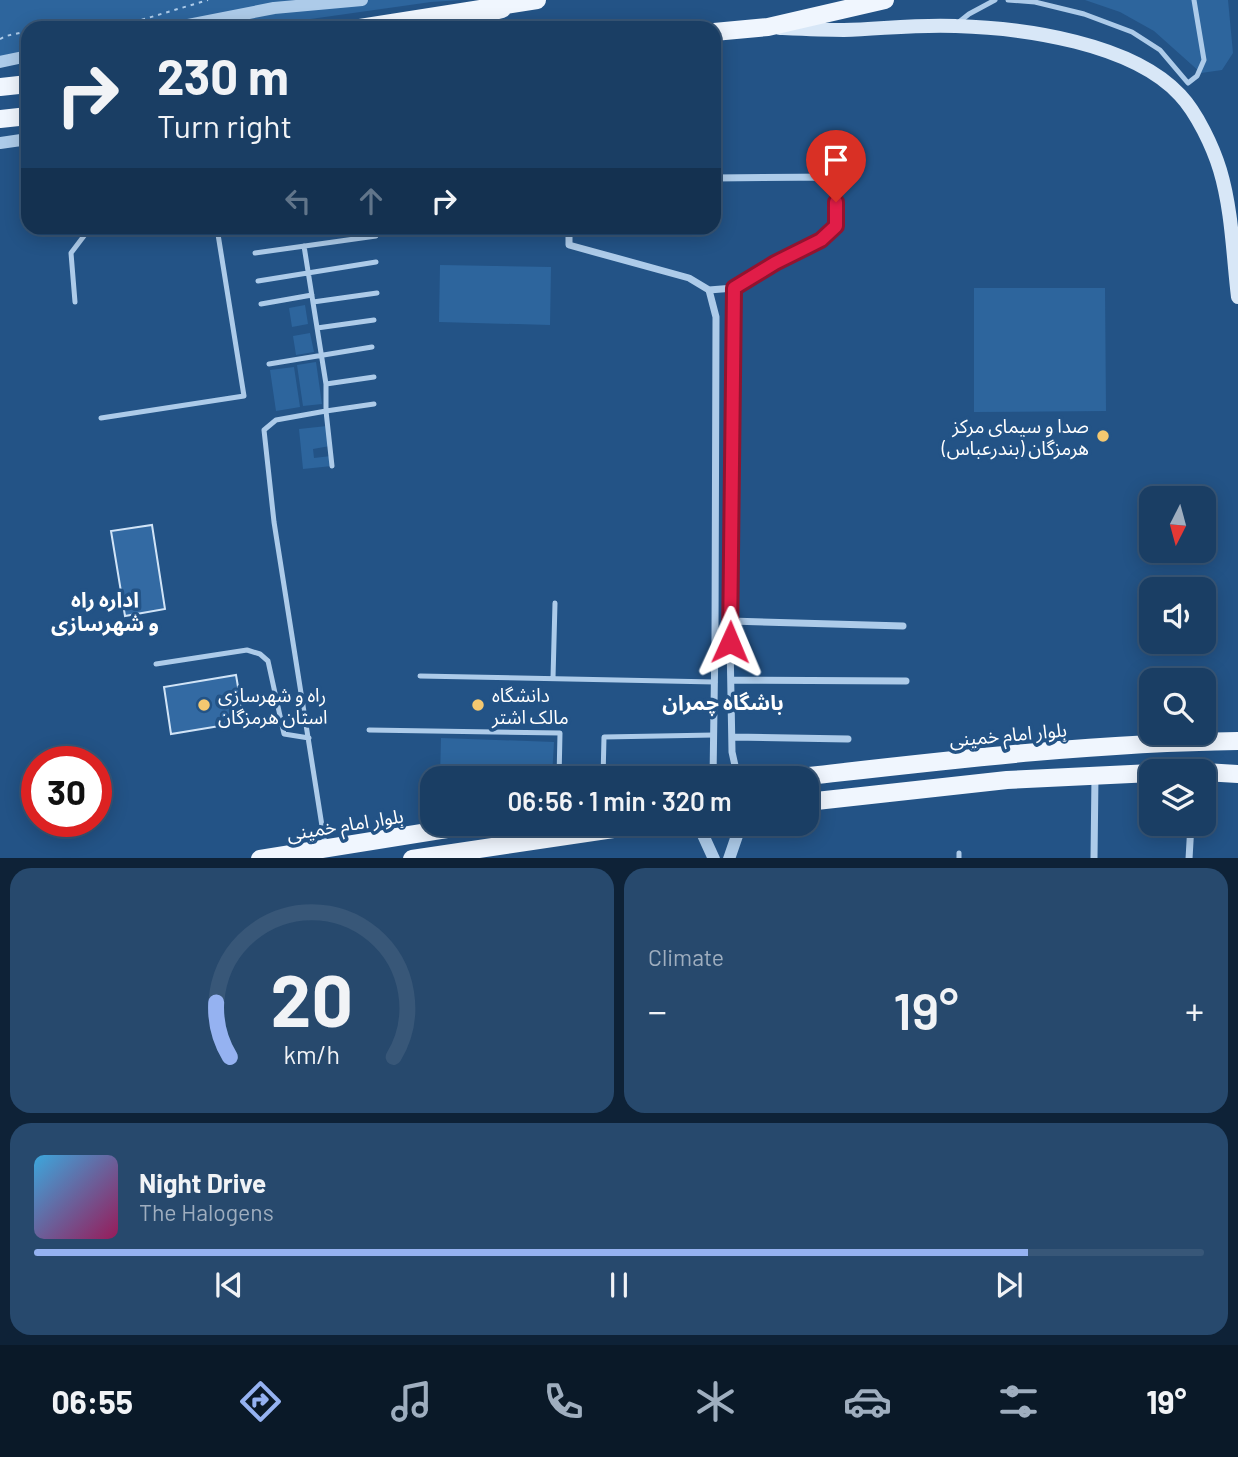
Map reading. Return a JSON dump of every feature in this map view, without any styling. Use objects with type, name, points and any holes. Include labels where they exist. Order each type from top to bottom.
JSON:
[{"type":"main road","points":[[402,21],[538,0]]},
{"type":"main road","points":[[484,21],[494,11],[538,0]]},
{"type":"main road","points":[[768,27],[885,0]]},
{"type":"main road","points":[[721,31],[768,27],[844,30],[954,26],[1024,33],[1083,44],[1136,63],[1180,95],[1192,110],[1220,170],[1228,211],[1238,297]]},
{"type":"main road","points":[[0,88],[21,85]]},
{"type":"main road","points":[[0,118],[21,116]]},
{"type":"main road","name":"بلوار امام خمینی","points":[[1216,741],[1238,741]]},
{"type":"main road","name":"بلوار امام خمینی","points":[[819,775],[1044,751],[1139,744]]},
{"type":"main road","points":[[1188,745],[1238,748]]},
{"type":"main road","points":[[819,801],[1007,780],[1139,773]]},
{"type":"main road","points":[[1216,773],[1238,774]]},
{"type":"main road","name":"بلوار امام خمینی","points":[[271,858],[327,853],[420,835]]},
{"type":"main road","points":[[419,858],[566,836]]},
{"type":"street","points":[[208,21],[274,8],[362,0]]},
{"type":"street","points":[[0,62],[21,58]]},
{"type":"street","points":[[0,143],[21,140]]},
{"type":"street","points":[[569,235],[569,245],[689,278],[709,290],[734,288],[821,240],[836,226],[836,177],[721,178]]},
{"type":"street","points":[[734,288],[730,638],[732,752],[735,766]]},
{"type":"street","points":[[709,290],[716,317],[713,766]]},
{"type":"street","points":[[715,370],[733,370]]},
{"type":"street","points":[[715,436],[732,435]]},
{"type":"street","points":[[715,503],[731,502]]},
{"type":"street","points":[[716,573],[731,573]]},
{"type":"street","points":[[730,621],[903,626]]},
{"type":"street","points":[[715,638],[730,638]]},
{"type":"street","points":[[731,680],[906,681]]},
{"type":"street","points":[[715,722],[732,721]]},
{"type":"street","points":[[732,737],[849,739]]},
{"type":"street","points":[[1094,858],[1095,775]]},
{"type":"street","points":[[703,836],[714,858]]},
{"type":"street","points":[[729,858],[737,836]]},
{"type":"street","points":[[1189,858],[1190,836]]},
{"type":"lane","points":[[954,26],[969,14],[995,0]]},
{"type":"lane","points":[[1008,0],[1035,2],[1084,13],[1132,32],[1160,50],[1188,83],[1197,76],[1203,60],[1194,0]]},
{"type":"lane","points":[[75,302],[71,253],[85,235]]},
{"type":"lane","points":[[100,418],[244,396],[218,235]]},
{"type":"lane","points":[[255,253],[376,235]]},
{"type":"lane","points":[[304,246],[326,384],[332,466]]},
{"type":"lane","points":[[258,281],[376,262]]},
{"type":"lane","points":[[261,304],[377,293]]},
{"type":"lane","points":[[317,328],[374,320]]},
{"type":"lane","points":[[269,364],[372,347]]},
{"type":"lane","points":[[326,384],[374,377]]},
{"type":"lane","points":[[327,853],[274,522],[264,430],[276,420],[374,404]]},
{"type":"lane","points":[[553,678],[555,603]]},
{"type":"lane","points":[[156,664],[247,650],[260,654],[268,661],[284,734],[309,738]]},
{"type":"lane","points":[[420,676],[715,682]]},
{"type":"lane","points":[[369,730],[560,733],[559,766]]},
{"type":"lane","points":[[603,766],[604,737],[714,736]]},
{"type":"path","points":[[138,21],[208,0]]},
{"type":"path","points":[[0,39],[21,33]]},
{"type":"shaded area","points":[[0,0],[462,0],[297,21],[21,21],[21,60],[0,62]]},
{"type":"shaded area","points":[[1085,0],[1228,0],[1233,53],[1222,70],[1201,73],[1154,31],[1120,12]]},
{"type":"shaded area","points":[[440,265],[551,267],[550,325],[439,322]]},
{"type":"shaded area","points":[[974,288],[1105,288],[1106,411],[974,412]]},
{"type":"shaded area","points":[[305,305],[308,324],[292,327],[289,308]]},
{"type":"shaded area","points":[[310,333],[314,352],[296,355],[293,336]]},
{"type":"shaded area","points":[[316,362],[322,404],[303,406],[297,365]]},
{"type":"shaded area","points":[[294,367],[300,407],[276,411],[270,370]]},
{"type":"shaded area","points":[[327,426],[330,446],[313,449],[314,458],[331,456],[332,466],[303,469],[299,429]]},
{"type":"shaded area","points":[[441,738],[554,742],[553,766],[440,766]]},
{"type":"building","points":[[152,525],[165,609],[125,616],[111,531]]},
{"type":"building","name":"راه و شهرسازی استان هرمزگان","points":[[236,675],[244,722],[171,734],[164,687]]},
{"type":"place","name":"صدا و سیمای مرکز هرمزگان (بندرعباس)","points":[[1103,436]]},
{"type":"place","name":"راه و شهرسازی استان هرمزگان","points":[[204,705]]},
{"type":"place","name":"دانشگاه مالک اشتر","points":[[478,705]]},
{"type":"district","name":"اداره راه و شهرسازی","points":[[105,610]]},
{"type":"district","name":"باشگاه چمران","points":[[723,701]]},
{"type":"route","points":[[730,642],[734,288],[821,240],[836,226],[836,202]]}]
